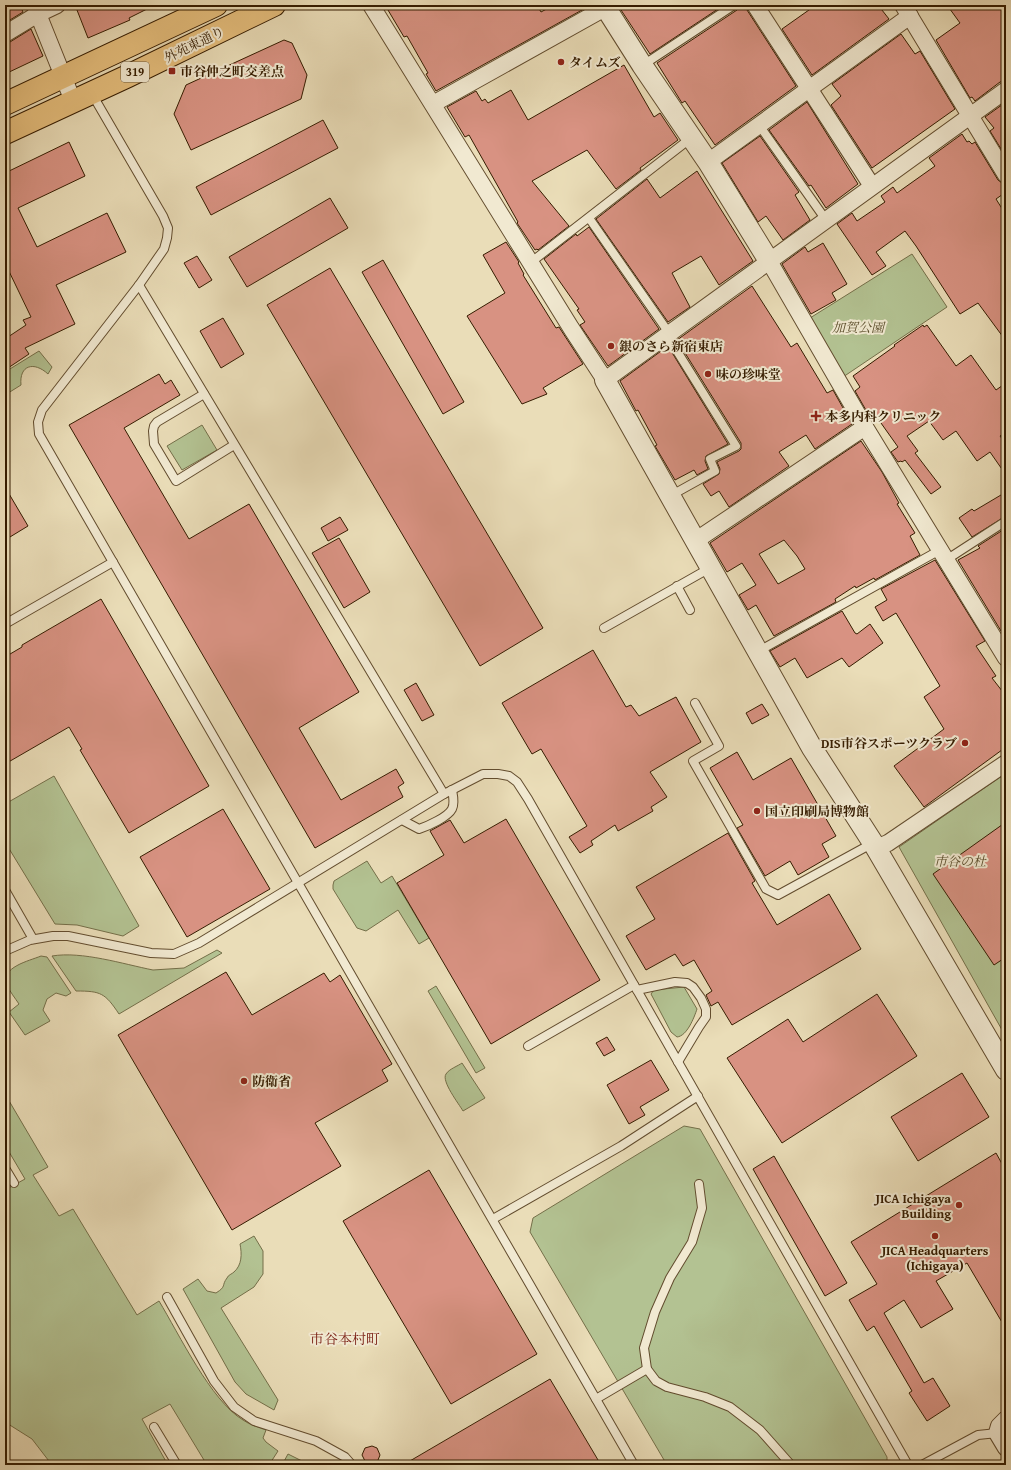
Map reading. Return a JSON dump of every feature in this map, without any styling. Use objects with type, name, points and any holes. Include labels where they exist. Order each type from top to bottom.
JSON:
[{"type":"main road","name":"外苑東通り","points":[[5,104],[216,5]]},
{"type":"main road","name":"外苑東通り","points":[[5,133],[267,7]]},
{"type":"street","points":[[5,34],[37,10],[57,5]]},
{"type":"street","points":[[371,5],[605,380],[812,748],[875,846],[1006,1070]]},
{"type":"street","points":[[754,5],[872,186]]},
{"type":"street","points":[[433,104],[604,6],[708,162],[769,261],[865,427],[1006,658]]},
{"type":"street","points":[[37,10],[63,76],[82,97]]},
{"type":"street","points":[[708,162],[809,89],[906,10],[1006,175]]},
{"type":"street","points":[[605,380],[1006,90]]},
{"type":"street","points":[[695,541],[865,427]]},
{"type":"street","points":[[875,846],[888,843],[1006,763]]},
{"type":"street","points":[[1006,1419],[999,1426],[997,1433],[1006,1448]]},
{"type":"lane","points":[[642,65],[734,5]]},
{"type":"lane","points":[[82,97],[163,216],[168,228],[164,249],[139,285],[42,410],[38,422],[38,434],[634,1465]]},
{"type":"lane","points":[[759,125],[826,220]]},
{"type":"lane","points":[[530,262],[691,138]]},
{"type":"lane","points":[[589,218],[668,334],[736,446],[710,460],[715,471],[670,496]]},
{"type":"lane","points":[[139,285],[444,794]]},
{"type":"lane","points":[[204,394],[157,422],[154,426],[152,438],[157,450],[176,481],[234,445]]},
{"type":"lane","points":[[757,652],[1006,521]]},
{"type":"lane","points":[[5,624],[113,562]]},
{"type":"lane","points":[[604,628],[710,568]]},
{"type":"lane","points":[[677,586],[690,610]]},
{"type":"lane","points":[[695,702],[719,746],[693,761],[766,889],[778,895],[875,846]]},
{"type":"lane","points":[[5,951],[34,939],[53,936],[68,936],[151,953],[174,954],[199,942],[444,794],[483,774],[509,776],[517,782],[528,799],[908,1465]]},
{"type":"lane","points":[[402,820],[419,829],[427,827],[448,814],[452,809],[454,804],[452,790]]},
{"type":"lane","points":[[5,890],[34,939]]},
{"type":"lane","points":[[528,1046],[635,988],[675,982],[687,983],[693,987],[701,998],[706,1009],[706,1017],[678,1062]]},
{"type":"lane","points":[[493,1219],[621,1146],[698,1096]]},
{"type":"lane","points":[[5,1168],[14,1183]]},
{"type":"lane","points":[[699,1184],[702,1208],[692,1242],[670,1278],[655,1312],[644,1348],[647,1369],[656,1381],[667,1388],[705,1397],[730,1407],[760,1430],[791,1465]]},
{"type":"lane","points":[[167,1297],[214,1382],[234,1407],[254,1421],[316,1441],[345,1457],[352,1465]]},
{"type":"lane","points":[[596,1399],[647,1369]]},
{"type":"lane","points":[[154,1427],[177,1465]]},
{"type":"lane","points":[[922,1465],[978,1435],[997,1433]]},
{"type":"green space","name":"加賀公園","points":[[912,254],[947,307],[843,377],[810,318]]},
{"type":"green space","points":[[39,351],[52,367],[48,374],[38,367],[28,367],[22,373],[21,385],[5,395],[5,372]]},
{"type":"green space","points":[[202,425],[217,450],[182,470],[167,446]]},
{"type":"green space","name":"市谷の杜","points":[[1006,773],[1006,1037],[899,847]]},
{"type":"green space","points":[[54,776],[139,926],[123,936],[77,925],[55,924],[5,842],[5,804]]},
{"type":"green space","points":[[367,861],[381,883],[392,876],[429,938],[419,944],[398,910],[366,931],[357,928],[333,889],[333,885],[334,881]]},
{"type":"green space","points":[[217,950],[222,953],[119,1014],[106,997],[97,993],[76,991],[52,956],[76,955],[153,970],[184,968]]},
{"type":"green space","points":[[41,956],[47,957],[71,993],[66,996],[56,993],[47,999],[43,1010],[50,1021],[25,1035],[9,1012],[19,1004],[8,988],[6,979],[12,969]]},
{"type":"green space","points":[[436,986],[485,1068],[476,1073],[428,991]]},
{"type":"green space","points":[[684,987],[697,1009],[687,1030],[681,1036],[677,1037],[671,1032],[651,994],[654,990]]},
{"type":"green space","points":[[462,1063],[485,1098],[463,1111],[448,1087],[445,1077],[449,1071]]},
{"type":"green space","points":[[5,1094],[48,1167],[33,1175],[59,1216],[73,1209],[137,1315],[159,1301],[196,1366],[219,1398],[231,1411],[243,1420],[251,1425],[266,1430],[263,1438],[278,1451],[269,1465],[207,1465],[170,1404],[142,1419],[168,1465],[52,1465],[32,1439],[5,1422],[5,1190],[25,1179],[5,1145]]},
{"type":"green space","points":[[684,1126],[700,1129],[887,1457],[886,1465],[667,1465],[530,1232],[533,1218]]},
{"type":"green space","points":[[254,1236],[263,1251],[263,1274],[254,1287],[221,1308],[278,1400],[274,1410],[246,1394],[235,1382],[183,1289],[198,1279],[207,1291],[216,1293],[219,1291],[223,1287],[229,1275],[239,1266],[241,1255],[240,1244]]},
{"type":"green space","points":[[288,1454],[304,1462],[303,1465],[282,1465]]},
{"type":"building","points":[[5,5],[20,5],[23,12],[5,23]]},
{"type":"building","points":[[75,5],[155,5],[129,18],[130,20],[88,38]]},
{"type":"building","points":[[385,5],[537,5],[541,12],[554,5],[591,5],[436,91],[426,74],[428,73],[407,36],[404,37]]},
{"type":"building","points":[[620,5],[724,5],[650,54],[621,10],[623,9]]},
{"type":"building","points":[[739,5],[746,5],[747,10],[796,86],[715,145],[685,101],[682,103],[657,63],[737,10]]},
{"type":"building","points":[[816,5],[878,5],[889,19],[812,75],[782,29]]},
{"type":"building","points":[[947,5],[1006,5],[1006,81],[1000,82],[975,101],[972,97],[970,98],[936,40],[960,23]]},
{"type":"building","points":[[31,29],[43,56],[5,74],[5,43],[10,42]]},
{"type":"building","points":[[901,34],[915,54],[920,51],[955,109],[872,168],[831,105],[841,96],[832,84]]},
{"type":"building","points":[[284,40],[292,43],[307,75],[301,99],[191,150],[174,114],[186,85]]},
{"type":"building","points":[[624,65],[654,117],[660,113],[678,140],[640,168],[641,170],[616,189],[587,150],[532,181],[569,226],[538,250],[535,250],[517,223],[518,222],[469,135],[465,137],[447,107],[476,91],[482,101],[485,99],[488,103],[511,90],[528,120]]},
{"type":"building","points":[[807,102],[858,184],[826,208],[811,185],[809,186],[769,130]]},
{"type":"building","points":[[1006,102],[1006,157],[990,131],[994,128],[985,117]]},
{"type":"building","points":[[323,120],[338,148],[211,215],[196,187]]},
{"type":"building","points":[[962,134],[967,142],[969,141],[972,144],[975,142],[998,180],[1006,184],[1006,192],[996,199],[1006,215],[1006,341],[978,303],[960,314],[905,231],[876,252],[886,266],[872,275],[837,224],[852,213],[857,221],[885,202],[881,196],[893,187],[897,193],[935,166],[929,158]]},
{"type":"building","points":[[760,136],[799,192],[795,195],[810,220],[783,240],[766,216],[758,222],[722,163]]},
{"type":"building","points":[[69,142],[85,176],[18,208],[37,247],[107,213],[126,252],[56,285],[75,324],[25,348],[29,354],[5,370],[5,339],[26,325],[23,320],[31,317],[5,263],[5,173]]},
{"type":"building","points":[[697,171],[753,261],[719,285],[701,256],[672,273],[690,307],[668,322],[596,219],[647,179],[660,198]]},
{"type":"building","points":[[330,198],[348,228],[247,287],[229,257]]},
{"type":"building","points":[[589,227],[659,329],[608,366],[580,325],[585,322],[577,310],[579,309],[544,259],[576,234],[577,236]]},
{"type":"building","points":[[506,242],[519,262],[518,263],[524,274],[523,275],[556,328],[559,327],[583,364],[543,388],[547,394],[522,404],[467,316],[505,293],[483,255]]},
{"type":"building","points":[[823,243],[847,284],[832,293],[836,300],[811,314],[782,264],[805,247],[808,252]]},
{"type":"building","points":[[197,256],[212,280],[199,288],[184,263]]},
{"type":"building","points":[[383,260],[464,402],[443,414],[362,272]]},
{"type":"building","points":[[330,268],[543,628],[480,666],[267,305]]},
{"type":"building","points":[[752,286],[791,347],[797,343],[827,393],[833,390],[852,424],[815,449],[806,435],[779,452],[789,466],[729,507],[719,491],[711,496],[703,484],[719,474],[720,469],[717,462],[739,451],[741,449],[741,443],[677,340]]},
{"type":"building","points":[[223,318],[244,354],[221,368],[200,331]]},
{"type":"building","points":[[923,325],[924,327],[927,325],[956,366],[971,355],[996,390],[1006,383],[1006,431],[1000,436],[1006,444],[1006,475],[990,452],[977,461],[956,431],[943,440],[929,421],[907,436],[918,451],[915,453],[941,487],[931,494],[905,460],[898,462],[891,452],[898,447],[876,416],[871,419],[855,391],[860,387],[853,376]]},
{"type":"building","points":[[668,346],[728,444],[706,456],[705,461],[708,469],[697,475],[694,470],[675,480],[655,446],[657,445],[638,410],[636,411],[620,381]]},
{"type":"building","points":[[159,374],[165,384],[171,380],[180,395],[124,428],[189,539],[249,504],[359,692],[299,728],[341,800],[396,769],[404,783],[398,787],[403,797],[315,848],[69,425]]},
{"type":"building","points":[[861,441],[882,472],[899,503],[897,504],[915,533],[910,536],[920,555],[875,580],[874,578],[856,588],[855,586],[835,599],[836,602],[774,636],[756,605],[748,610],[739,595],[756,585],[742,563],[727,572],[710,543]],"holes":[[[784,540],[805,569],[778,584],[759,554]]]},
{"type":"building","points":[[5,487],[28,526],[5,540]]},
{"type":"building","points":[[1006,492],[1006,516],[972,537],[959,518],[972,509],[974,511]]},
{"type":"building","points":[[340,517],[348,530],[328,541],[321,528]]},
{"type":"building","points":[[1006,528],[1006,628],[1001,631],[958,560],[980,548],[978,546]]},
{"type":"building","points":[[339,538],[370,592],[344,608],[312,553]]},
{"type":"building","points":[[935,560],[985,641],[976,646],[996,676],[992,678],[1006,696],[1006,747],[924,807],[894,766],[944,729],[924,697],[940,686],[896,613],[883,621],[875,607],[887,600],[881,589]]},
{"type":"building","points":[[101,599],[209,786],[129,833],[80,750],[82,749],[69,727],[5,764],[5,657],[22,647],[22,645]]},
{"type":"building","points":[[842,611],[855,633],[857,634],[870,624],[883,643],[849,667],[842,658],[807,678],[795,658],[780,667],[770,651]]},
{"type":"building","points":[[593,650],[626,707],[631,705],[639,716],[676,697],[701,742],[650,772],[667,797],[651,807],[653,811],[618,831],[615,825],[591,841],[593,845],[580,853],[569,837],[587,826],[541,749],[532,754],[502,703]]},
{"type":"building","points":[[416,683],[434,715],[422,721],[404,690]]},
{"type":"building","points":[[762,704],[769,715],[752,724],[746,713]]},
{"type":"building","points":[[737,752],[753,780],[791,758],[836,836],[822,844],[829,857],[798,875],[790,861],[765,876],[737,828],[743,825],[710,768]]},
{"type":"building","points":[[223,809],[270,889],[187,937],[140,857]]},
{"type":"building","points":[[506,819],[600,980],[491,1044],[397,883],[444,855],[430,831],[450,820],[464,843]]},
{"type":"building","points":[[1006,822],[1006,957],[994,965],[933,874]]},
{"type":"building","points":[[728,833],[755,881],[752,883],[777,925],[829,894],[861,949],[732,1025],[718,1002],[711,1006],[706,995],[712,991],[694,960],[683,966],[675,954],[646,970],[626,936],[655,919],[636,887]]},
{"type":"building","points":[[226,972],[252,1015],[324,973],[330,982],[340,975],[392,1064],[382,1070],[388,1081],[315,1123],[341,1166],[232,1230],[118,1035]]},
{"type":"building","points":[[877,994],[917,1056],[782,1143],[727,1058],[788,1019],[803,1042]]},
{"type":"building","points":[[607,1037],[615,1050],[604,1056],[596,1043]]},
{"type":"building","points":[[651,1060],[669,1090],[640,1107],[645,1115],[629,1124],[607,1085]]},
{"type":"building","points":[[962,1073],[989,1117],[918,1161],[891,1117]]},
{"type":"building","name":"JICA Ichigaya Building","points":[[996,1153],[1006,1171],[1006,1329],[967,1263],[936,1281],[953,1309],[921,1328],[904,1300],[884,1313],[924,1383],[933,1378],[950,1406],[927,1421],[909,1393],[912,1391],[874,1326],[867,1331],[849,1300],[877,1284],[851,1242]]},
{"type":"building","points":[[774,1156],[847,1283],[825,1296],[753,1169]]},
{"type":"building","points":[[429,1170],[537,1354],[451,1404],[343,1221]]},
{"type":"building","points":[[550,1379],[601,1465],[403,1465]]},
{"type":"building","points":[[372,1446],[377,1448],[380,1455],[376,1465],[365,1461],[362,1455],[365,1448]]},
{"type":"place","name":"タイムズ","points":[[561,62]]},
{"type":"place","name":"市谷仲之町交差点","points":[[172,71]]},
{"type":"place","name":"銀のさら新宿東店","points":[[611,346]]},
{"type":"place","name":"味の珍味堂","points":[[708,374]]},
{"type":"place","name":"本多内科クリニック","points":[[816,416]]},
{"type":"place","name":"DIS市谷スポーツクラブ","points":[[965,743]]},
{"type":"place","name":"国立印刷局博物館","points":[[757,811]]},
{"type":"place","name":"防衛省","points":[[244,1081]]},
{"type":"place","name":"JICA Ichigaya Building","points":[[959,1205]]},
{"type":"place","name":"JICA Headquarters (Ichigaya)","points":[[935,1236]]},
{"type":"district","name":"市谷本村町","points":[[345,1339]]}]
